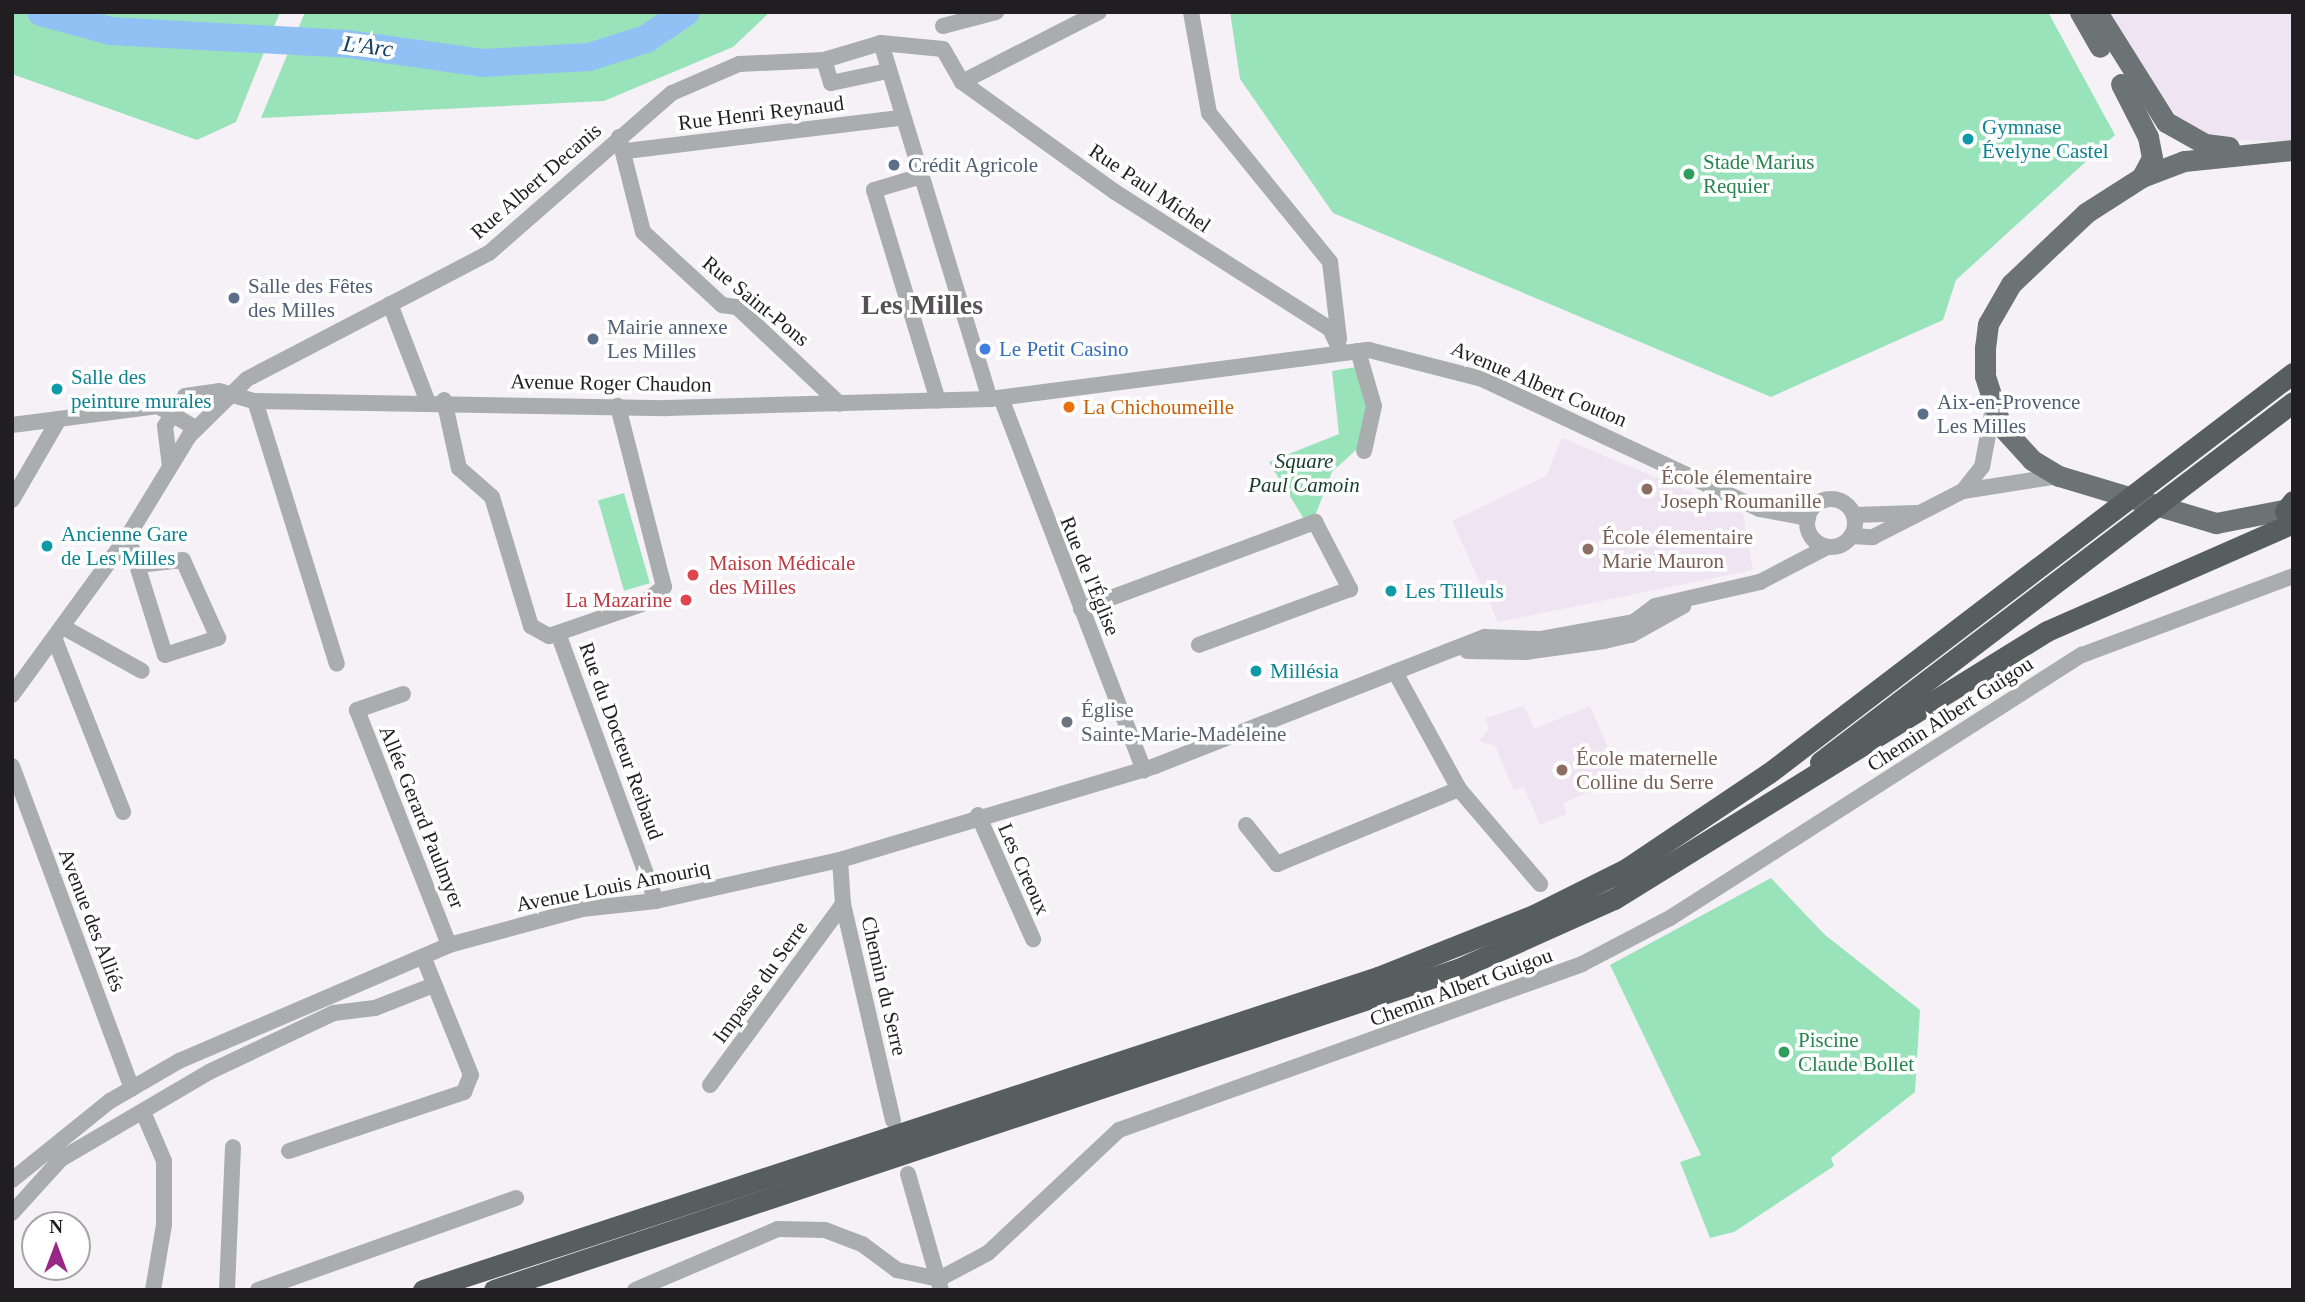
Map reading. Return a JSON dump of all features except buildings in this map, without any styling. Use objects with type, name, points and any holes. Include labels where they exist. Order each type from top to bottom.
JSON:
[{"type":"highway","points":[[423,1290],[1378,977],[1534,915],[1626,869],[1692,827],[2089,530],[2293,373]]},
{"type":"highway","points":[[1732,828],[2114,541],[2293,402]]},
{"type":"highway","points":[[494,1290],[1458,970],[1614,899],[2048,631],[2291,511]]},
{"type":"highway","points":[[512,1290],[569,1266]]},
{"type":"main road","points":[[2080,12],[2148,138],[2152,158],[2142,177]]},
{"type":"main road","points":[[2097,12],[2166,122],[2205,144],[2293,150]]},
{"type":"main road","points":[[2266,150],[2184,161],[2142,177],[2031,259],[1997,304],[1984,347],[1993,408],[2013,444],[2059,476],[2216,523],[2291,511]]},
{"type":"street","points":[[881,43],[943,50],[942,19],[996,12]]},
{"type":"street","points":[[962,82],[1077,18],[1099,12]]},
{"type":"street","points":[[1191,12],[1209,113],[1329,262],[1340,352]]},
{"type":"street","name":"Rue Albert Decanis","points":[[12,695],[128,536],[170,464],[195,428],[247,379],[489,253],[622,144],[672,93],[739,64],[824,61],[881,43]]},
{"type":"street","name":"Rue de l'Église","points":[[881,43],[918,177],[995,398],[1144,770]]},
{"type":"street","name":"Rue Paul Michel","points":[[943,50],[962,82],[1115,192],[1330,329],[1340,352]]},
{"type":"street","points":[[824,61],[831,83],[888,71]]},
{"type":"street","name":"Rue Henri Reynaud","points":[[622,144],[900,118]]},
{"type":"street","name":"Rue Saint-Pons","points":[[622,144],[643,232],[722,305],[737,307],[840,404]]},
{"type":"street","points":[[918,177],[874,190],[938,400]]},
{"type":"street","points":[[390,304],[427,400]]},
{"type":"street","points":[[1358,351],[1374,407],[1364,451]]},
{"type":"street","name":"Avenue Albert Couton","points":[[995,398],[1358,351],[1445,365],[1760,509],[1808,526]]},
{"type":"street","name":"Avenue Roger Chaudon","points":[[169,419],[185,396],[231,395],[255,401],[444,400],[618,407],[840,404],[995,398]]},
{"type":"street","points":[[444,400],[459,468],[492,497],[531,626],[559,636],[642,604],[664,587],[618,407]]},
{"type":"street","points":[[255,401],[337,664]]},
{"type":"street","points":[[12,425],[139,408],[195,428]]},
{"type":"street","points":[[1963,491],[1982,467],[1993,408]]},
{"type":"street","points":[[12,500],[59,419]]},
{"type":"street","points":[[169,419],[170,464]]},
{"type":"street","points":[[1808,526],[1827,547],[1851,536],[1873,537],[1963,491],[2059,476]]},
{"type":"street","points":[[1790,567],[1818,503],[1830,499],[1854,515],[1922,513]]},
{"type":"street","points":[[1851,536],[1854,515]]},
{"type":"street","points":[[1081,609],[1315,522],[1350,589],[1199,645]]},
{"type":"street","points":[[128,536],[136,565],[165,655],[218,638],[183,560],[136,565]]},
{"type":"street","name":"Avenue Louis Amouriq","points":[[12,1180],[132,1088],[230,1035],[450,945],[582,909],[656,901],[840,860],[978,816],[1144,770],[1447,654],[1604,641],[1654,625],[1699,598],[1790,567],[1827,547]]},
{"type":"street","name":"Chemin Albert Guigou","points":[[940,1284],[988,1252],[1119,1130],[1582,964],[1670,918],[2082,655],[2293,576]]},
{"type":"street","points":[[59,633],[142,671]]},
{"type":"street","points":[[59,633],[123,812]]},
{"type":"street","name":"Rue du Docteur Reibaud","points":[[559,636],[656,901]]},
{"type":"street","points":[[1395,672],[1459,789],[1540,884]]},
{"type":"street","name":"Allée Gerard Paulmyer","points":[[402,694],[357,710],[450,945]]},
{"type":"street","name":"Avenue des Alliés","points":[[12,766],[132,1088]]},
{"type":"street","points":[[1246,825],[1277,864],[1459,789]]},
{"type":"street","name":"Les Creoux","points":[[978,816],[1032,939]]},
{"type":"street","name":"Chemin du Serre","points":[[840,860],[843,904],[893,1120]]},
{"type":"street","name":"Impasse du Serre","points":[[710,1085],[843,904]]},
{"type":"street","points":[[289,1151],[464,1091],[471,1075],[431,986],[423,956]]},
{"type":"street","points":[[12,1213],[61,1159],[209,1072],[334,1013],[375,1008],[431,986]]},
{"type":"street","points":[[143,1112],[164,1161],[164,1225],[153,1290]]},
{"type":"street","points":[[227,1290],[233,1147]]},
{"type":"street","points":[[908,1174],[940,1284]]},
{"type":"street","points":[[258,1290],[516,1198]]},
{"type":"street","points":[[635,1290],[778,1229],[825,1230],[897,1270],[940,1284]]},
{"type":"shaded area","points":[[2103,12],[2293,12],[2293,142],[2217,139],[2178,118]]},
{"type":"shaded area","points":[[1562,438],[1743,514],[1753,570],[1498,622],[1452,521],[1546,476]]},
{"type":"shaded area","name":"École maternelle Colline du Serre","points":[[1524,706],[1534,729],[1590,706],[1622,779],[1563,803],[1567,814],[1540,825],[1524,787],[1514,791],[1495,745],[1479,741],[1489,729],[1485,718]]},
{"type":"green space","points":[[12,12],[280,12],[236,122],[197,140],[12,74]]},
{"type":"green space","points":[[305,12],[770,12],[733,47],[604,101],[261,118]]},
{"type":"green space","name":"Stade Marius Requier","points":[[1230,12],[2048,12],[2115,135],[1956,280],[1943,320],[1771,397],[1333,213],[1240,79]]},
{"type":"green space","name":"Square Paul Camoin","points":[[1356,367],[1368,402],[1357,449],[1332,472],[1315,516],[1304,519],[1269,462],[1339,434],[1332,371]]},
{"type":"green space","points":[[624,493],[650,583],[624,591],[598,500]]},
{"type":"green space","name":"Piscine Claude Bollet","points":[[1771,878],[1824,934],[1920,1010],[1915,1092],[1831,1158],[1834,1166],[1734,1232],[1710,1238],[1680,1162],[1701,1155],[1610,965]]},
{"type":"waterway","name":"L'Arc","points":[[41,12],[110,31],[348,44],[483,63],[589,57],[646,39],[686,12]]},
{"type":"place","name":"Gymnase Évelyne Castel","points":[[1968,139]]},
{"type":"place","name":"Crédit Agricole","points":[[894,165]]},
{"type":"place","name":"Stade Marius Requier","points":[[1689,174]]},
{"type":"place","name":"Salle des Fêtes des Milles","points":[[234,298]]},
{"type":"place","name":"Mairie annexe Les Milles","points":[[593,339]]},
{"type":"place","name":"Le Petit Casino","points":[[985,349]]},
{"type":"place","name":"Salle des peinture murales","points":[[57,389]]},
{"type":"place","name":"La Chichoumeille","points":[[1069,407]]},
{"type":"place","name":"Aix-en-Provence Les Milles","points":[[1923,414]]},
{"type":"place","name":"École élementaire Joseph Roumanille","points":[[1647,489]]},
{"type":"place","name":"Ancienne Gare de Les Milles","points":[[47,546]]},
{"type":"place","name":"École élementaire Marie Mauron","points":[[1588,549]]},
{"type":"place","name":"Maison Médicale des Milles","points":[[693,575]]},
{"type":"place","name":"Les Tilleuls","points":[[1391,591]]},
{"type":"place","name":"La Mazarine","points":[[686,600]]},
{"type":"place","name":"Millésia","points":[[1256,671]]},
{"type":"place","name":"Église Sainte-Marie-Madeleine","points":[[1067,722]]},
{"type":"place","name":"École maternelle Colline du Serre","points":[[1562,770]]},
{"type":"place","name":"Piscine Claude Bollet","points":[[1784,1052]]},
{"type":"district","name":"Les Milles","points":[[922,305]]}]
